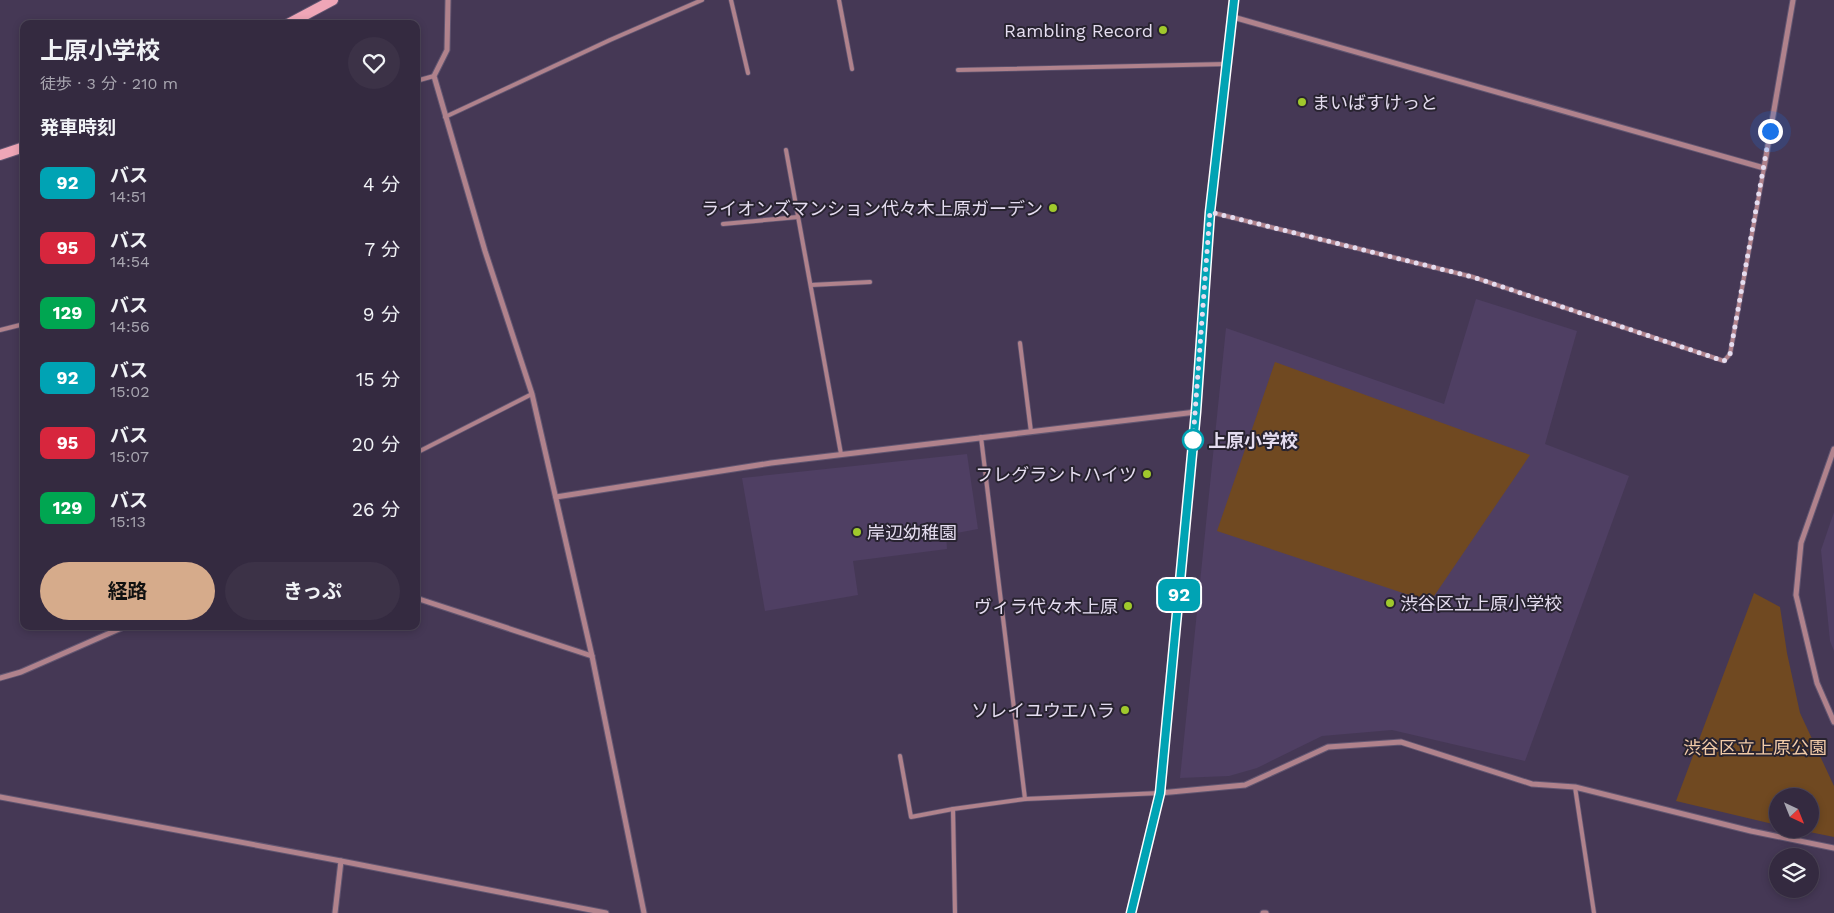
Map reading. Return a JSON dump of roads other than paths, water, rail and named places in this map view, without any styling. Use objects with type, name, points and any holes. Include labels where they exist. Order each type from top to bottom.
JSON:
[{"type":"street","points":[[296,20],[333,0]]},
{"type":"street","points":[[448,0],[447,50],[434,76],[485,251],[532,394],[592,656],[644,913]]},
{"type":"street","points":[[1131,913],[1160,793],[1196,412],[1210,212],[1234,0]]},
{"type":"street","points":[[1233,17],[1764,168],[1793,0]]},
{"type":"street","points":[[0,155],[20,148]]},
{"type":"street","points":[[556,496],[772,462],[1196,412]]},
{"type":"street","points":[[1834,449],[1801,543],[1796,595],[1817,683],[1834,722]]},
{"type":"street","points":[[420,599],[592,656]]},
{"type":"street","points":[[0,678],[21,672],[117,630]]},
{"type":"street","points":[[1160,793],[1245,785],[1328,747],[1401,742],[1532,784],[1575,787],[1751,831],[1834,848]]},
{"type":"street","points":[[0,797],[606,913]]},
{"type":"street","points":[[335,913],[341,861]]},
{"type":"lane","points":[[445,117],[610,40],[702,0]]},
{"type":"lane","points":[[731,0],[748,73]]},
{"type":"lane","points":[[839,0],[852,69]]},
{"type":"lane","points":[[958,70],[1227,64]]},
{"type":"lane","points":[[420,80],[434,76]]},
{"type":"lane","points":[[786,150],[841,454]]},
{"type":"lane","points":[[1210,212],[1473,277],[1724,361],[1730,354],[1764,168]]},
{"type":"lane","points":[[723,224],[798,217]]},
{"type":"lane","points":[[811,285],[870,282]]},
{"type":"lane","points":[[0,330],[20,325]]},
{"type":"lane","points":[[1020,343],[1031,432]]},
{"type":"lane","points":[[420,451],[532,394]]},
{"type":"lane","points":[[981,437],[1025,799]]},
{"type":"lane","points":[[900,756],[911,817],[1025,799],[1160,793]]},
{"type":"lane","points":[[1575,787],[1594,913]]},
{"type":"lane","points":[[953,809],[955,913]]},
{"type":"place","name":"Rambling Record","points":[[1163,30]]},
{"type":"place","name":"まいばすけっと","points":[[1302,102]]},
{"type":"place","name":"ライオンズマンション代々木上原ガーデン","points":[[1053,208]]},
{"type":"place","name":"上原小学校","points":[[1193,440]]},
{"type":"place","name":"フレグラントハイツ","points":[[1147,474]]},
{"type":"place","name":"岸辺幼稚園","points":[[857,532]]},
{"type":"place","name":"渋谷区立上原小学校","points":[[1390,603]]},
{"type":"place","name":"ヴィラ代々木上原","points":[[1128,606]]},
{"type":"place","name":"ソレイユウエハラ","points":[[1125,710]]},
{"type":"park label","name":"渋谷区立上原公園","points":[[1755,747]]}]
